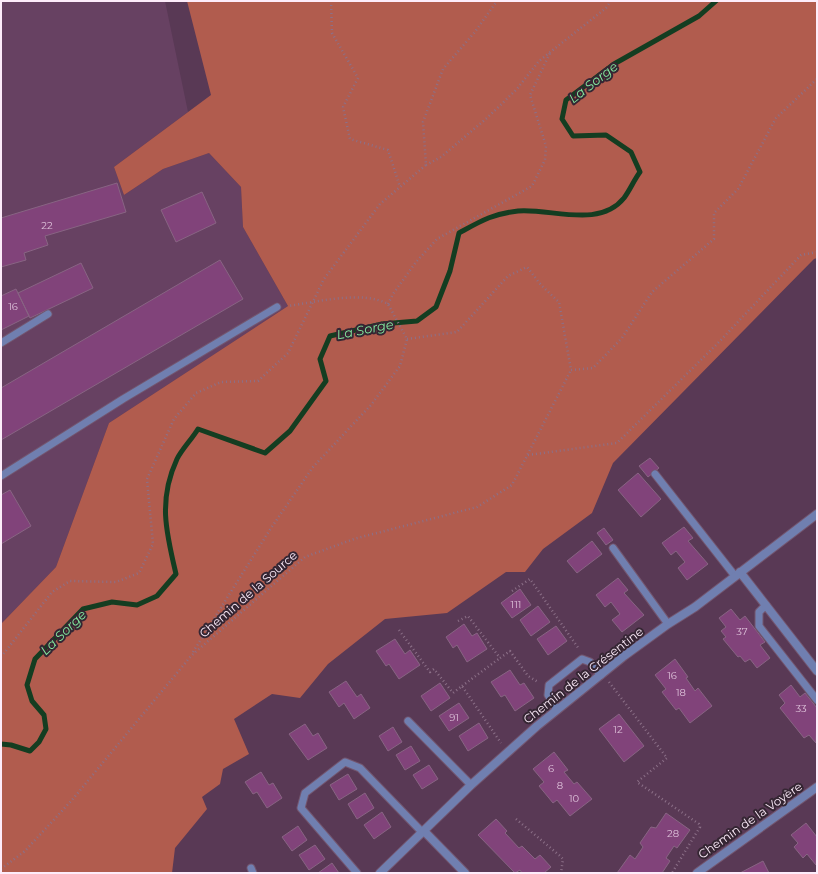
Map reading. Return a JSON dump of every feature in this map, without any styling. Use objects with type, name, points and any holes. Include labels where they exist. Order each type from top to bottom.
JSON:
[{"type":"street","name":"Chemin de la Crésentine","points":[[380,873],[472,785],[557,710],[668,624],[695,607],[817,514]]},
{"type":"street","points":[[737,574],[766,605],[817,671]]},
{"type":"street","name":"Chemin de la Voyère","points":[[697,873],[817,787]]},
{"type":"street","points":[[423,831],[465,873]]},
{"type":"lane","points":[[1,476],[123,399],[277,307]]},
{"type":"lane","points":[[1,343],[48,314]]},
{"type":"lane","points":[[655,474],[737,574]]},
{"type":"lane","points":[[613,548],[668,624]]},
{"type":"lane","points":[[766,605],[759,612],[759,626],[817,700]]},
{"type":"lane","points":[[557,710],[548,695],[549,685],[582,659],[590,662],[602,674]]},
{"type":"lane","points":[[408,721],[472,785]]},
{"type":"lane","points":[[357,873],[301,808],[305,793],[345,762],[360,768],[423,831]]},
{"type":"path","points":[[330,1],[332,33],[358,78],[343,106],[350,139],[388,150],[400,187]]},
{"type":"path","points":[[426,165],[423,122],[443,69],[474,33],[497,1]]},
{"type":"path","points":[[1,657],[52,592],[70,581],[116,582],[139,574],[153,544],[147,479],[174,419],[196,393],[220,382],[258,381],[288,353],[324,279],[375,210],[426,165],[441,157],[487,118],[516,90],[539,61],[606,8],[611,1]]},
{"type":"path","points":[[388,304],[393,294],[416,262],[437,239],[532,186],[545,160],[546,146],[530,95],[550,53]]},
{"type":"path","points":[[407,339],[457,332],[508,276],[527,267],[541,285],[559,302],[571,370],[593,368],[622,338],[652,292],[714,239],[714,213],[738,190],[776,118],[817,79]]},
{"type":"path","points":[[528,455],[617,443],[718,343],[800,255],[817,252]]},
{"type":"path","points":[[190,656],[271,528],[313,467],[371,405],[400,366],[407,339],[388,304],[367,297],[277,307]]},
{"type":"path","name":"Chemin de la Source","points":[[1,869],[26,851],[72,800],[190,656],[304,557],[354,539],[477,507],[512,485],[571,370]]},
{"type":"path","points":[[512,591],[530,579],[585,660]]},
{"type":"path","points":[[458,622],[468,616],[500,658]]},
{"type":"path","points":[[399,630],[430,672],[434,669],[453,693],[510,651],[528,676],[549,690]]},
{"type":"path","points":[[602,674],[667,758],[637,782],[699,824],[700,827],[672,873]]},
{"type":"path","points":[[462,686],[502,745]]},
{"type":"path","points":[[516,819],[560,855],[563,859],[561,873]]},
{"type":"shaded area","points":[[1,1],[165,1],[188,112],[114,167],[124,195],[163,169],[209,153],[241,187],[243,227],[288,306],[109,423],[56,567],[1,624]]},
{"type":"shaded area","points":[[187,1],[817,1],[817,258],[814,259],[613,463],[592,513],[543,549],[525,572],[506,572],[447,613],[385,619],[328,664],[300,698],[272,694],[234,719],[249,754],[223,769],[220,784],[202,797],[207,809],[175,848],[172,873],[1,873],[1,624],[56,567],[109,423],[288,306],[243,227],[241,187],[209,153],[163,169],[124,195],[114,167],[211,95]]},
{"type":"building","points":[[117,183],[126,212],[45,236],[48,245],[24,253],[26,260],[1,267],[1,218]]},
{"type":"building","points":[[202,192],[216,223],[176,242],[161,210]]},
{"type":"building","points":[[220,260],[243,299],[1,440],[1,388]]},
{"type":"building","points":[[81,263],[93,288],[30,318],[18,293]]},
{"type":"building","points":[[16,289],[29,316],[1,330],[1,296]]},
{"type":"building","points":[[650,458],[659,468],[648,477],[639,466]]},
{"type":"building","points":[[638,473],[661,499],[641,517],[618,490]]},
{"type":"building","points":[[10,490],[31,526],[1,544],[1,495]]},
{"type":"building","points":[[684,527],[693,538],[688,541],[708,564],[687,580],[678,568],[685,562],[676,551],[671,555],[662,543]]},
{"type":"building","points":[[604,528],[613,540],[606,545],[597,533]]},
{"type":"building","points":[[592,541],[602,554],[577,573],[567,561]]},
{"type":"building","points":[[618,578],[628,590],[624,593],[644,615],[622,632],[612,620],[620,614],[611,602],[605,607],[596,595]]},
{"type":"building","points":[[520,589],[531,605],[512,618],[501,603]]},
{"type":"building","points":[[538,606],[550,622],[531,636],[520,620]]},
{"type":"building","points":[[731,609],[740,620],[745,616],[765,642],[760,645],[770,658],[757,668],[750,659],[745,662],[740,656],[738,657],[723,639],[726,637],[721,631],[726,627],[719,618]]},
{"type":"building","points":[[464,624],[472,636],[477,633],[487,649],[467,662],[457,645],[453,648],[446,637]]},
{"type":"building","points":[[556,626],[567,641],[548,655],[537,639]]},
{"type":"building","points":[[395,639],[405,654],[410,650],[420,665],[399,679],[389,664],[386,666],[376,651]]},
{"type":"building","points":[[675,659],[688,677],[686,678],[695,691],[698,688],[712,706],[690,723],[679,708],[676,710],[662,692],[666,689],[655,675]]},
{"type":"building","points":[[510,670],[520,685],[524,683],[534,698],[515,711],[505,695],[501,697],[491,682]]},
{"type":"building","points":[[346,681],[357,697],[361,694],[370,708],[354,719],[344,703],[339,707],[329,692]]},
{"type":"building","points":[[440,683],[450,698],[431,711],[421,696]]},
{"type":"building","points":[[791,685],[800,697],[805,693],[817,708],[816,743],[809,735],[804,738],[780,708],[785,703],[779,695]]},
{"type":"building","points":[[459,703],[469,718],[449,731],[439,716]]},
{"type":"building","points":[[619,714],[644,746],[624,762],[599,729]]},
{"type":"building","points":[[479,723],[488,738],[468,751],[459,736]]},
{"type":"building","points":[[305,724],[313,736],[318,733],[327,748],[308,760],[289,734]]},
{"type":"building","points":[[393,727],[402,742],[388,751],[379,736]]},
{"type":"building","points":[[411,746],[420,761],[405,770],[396,755]]},
{"type":"building","points":[[554,752],[568,770],[564,772],[574,784],[577,782],[592,799],[570,816],[557,800],[553,803],[539,786],[544,782],[533,769]]},
{"type":"building","points":[[429,765],[438,779],[422,789],[413,775]]},
{"type":"building","points":[[261,772],[269,785],[273,783],[282,798],[267,808],[257,792],[253,794],[245,782]]},
{"type":"building","points":[[348,774],[357,789],[339,800],[330,785]]},
{"type":"building","points":[[365,793],[374,808],[357,819],[348,804]]},
{"type":"building","points":[[382,812],[391,827],[374,839],[364,825]]},
{"type":"building","points":[[666,813],[690,830],[677,848],[674,846],[666,858],[670,861],[662,873],[617,873],[630,855],[635,859],[643,847],[640,843],[651,827],[656,828]]},
{"type":"building","points":[[496,819],[507,831],[505,833],[519,848],[522,846],[535,859],[540,855],[551,867],[544,873],[522,873],[520,870],[515,873],[478,835]]},
{"type":"building","points":[[806,823],[817,837],[816,865],[807,854],[803,858],[794,847],[798,843],[791,835]]},
{"type":"building","points":[[298,826],[307,840],[292,851],[282,837]]},
{"type":"building","points":[[315,845],[325,859],[309,870],[299,855]]},
{"type":"building","points":[[763,861],[769,873],[740,873]]},
{"type":"building","points":[[332,863],[339,873],[318,873]]},
{"type":"waterway","name":"La Sorge","points":[[1,744],[11,745],[30,751],[39,742],[46,729],[44,715],[32,701],[27,685],[35,659],[83,609],[112,602],[137,605],[157,596],[176,574],[167,530],[167,488],[177,459],[198,429],[265,453],[290,431],[326,381],[320,359],[330,336],[382,324],[417,321],[436,307],[450,271],[459,233],[487,219],[509,212],[531,211],[588,215],[602,213],[614,207],[624,198],[640,172],[631,152],[606,135],[573,136],[562,119],[566,100],[614,64],[699,16],[716,1]]}]
